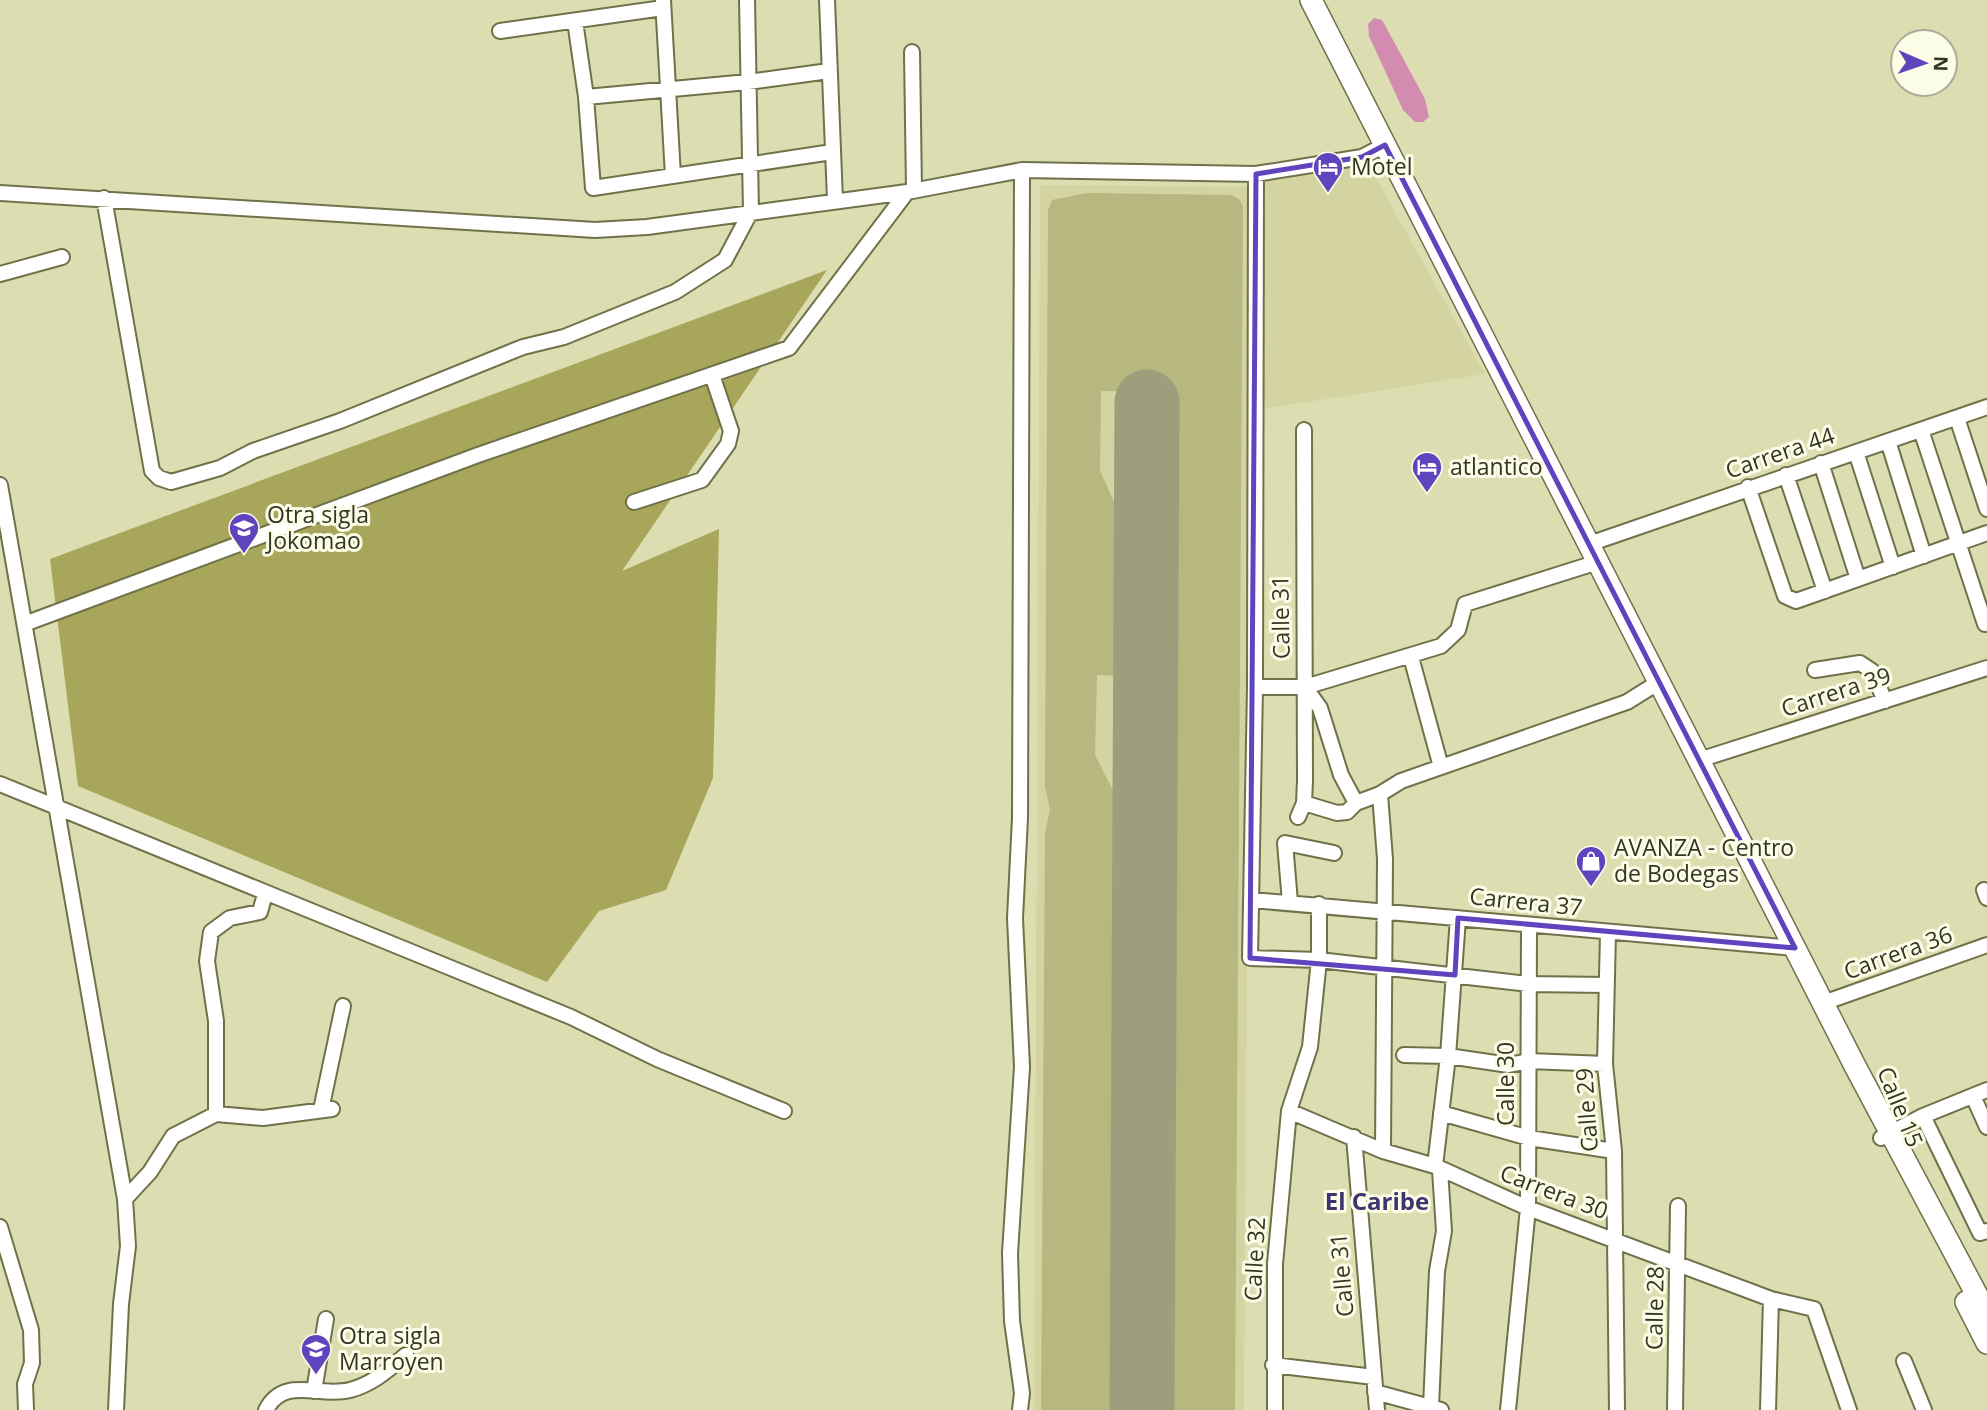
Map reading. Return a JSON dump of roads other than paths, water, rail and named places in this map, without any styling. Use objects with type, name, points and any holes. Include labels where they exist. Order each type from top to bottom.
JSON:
[{"type":"highway","name":"Calle 15","points":[[1311,0],[1824,1003],[1987,1343]]},
{"type":"highway","name":"Calle 15","points":[[1887,1135],[1987,1314]]},
{"type":"street","points":[[104,198],[138,378],[152,471],[159,478],[171,482],[220,468],[253,451],[340,421],[523,347],[564,337],[675,292],[725,260],[751,211],[747,0]]},
{"type":"street","points":[[827,0],[835,200]]},
{"type":"street","points":[[500,31],[575,21],[663,4],[673,176]]},
{"type":"street","points":[[575,21],[586,97],[593,188],[832,152]]},
{"type":"street","points":[[26,623],[478,455],[789,348],[910,191],[912,52]]},
{"type":"street","points":[[586,97],[668,91],[829,71]]},
{"type":"street","points":[[0,193],[595,230],[647,227],[910,191],[1022,170],[1256,174],[1362,156],[1385,145]]},
{"type":"street","points":[[1020,1410],[1022,1393],[1012,1321],[1010,1253],[1022,1067],[1015,918],[1020,805],[1022,170]]},
{"type":"street","points":[[1256,174],[1255,687],[1250,958],[1320,960],[1528,984],[1607,985]]},
{"type":"street","points":[[0,274],[62,257]]},
{"type":"street","points":[[634,502],[702,480],[728,444],[731,431],[712,375]]},
{"type":"street","name":"Carrera 44","points":[[1412,657],[1441,646],[1458,630],[1465,604],[1748,487],[1987,407]]},
{"type":"street","points":[[1957,418],[1987,509]]},
{"type":"street","name":"Calle 31","points":[[1297,817],[1304,803],[1304,430]]},
{"type":"street","points":[[1921,430],[1985,624]]},
{"type":"street","points":[[1888,441],[1924,556]]},
{"type":"street","points":[[1856,452],[1893,567]]},
{"type":"street","points":[[1821,463],[1858,579]]},
{"type":"street","points":[[1786,475],[1825,591]]},
{"type":"street","points":[[0,485],[5,540],[26,623],[125,1199],[128,1246],[121,1304],[116,1410]]},
{"type":"street","points":[[1748,487],[1785,596],[1797,601],[1987,533]]},
{"type":"street","points":[[1255,687],[1305,687],[1412,657],[1441,767]]},
{"type":"street","points":[[1815,670],[1860,663],[1872,671],[1885,701]]},
{"type":"street","name":"Carrera 39","points":[[1699,760],[1987,668]]},
{"type":"street","points":[[1304,803],[1337,813],[1347,812],[1356,803],[1380,794],[1401,781],[1627,702],[1659,682]]},
{"type":"street","points":[[1305,687],[1320,708],[1341,775],[1356,803]]},
{"type":"street","points":[[0,784],[571,1017],[657,1059],[784,1111]]},
{"type":"street","points":[[1380,794],[1385,859],[1382,1151]]},
{"type":"street","points":[[1290,902],[1285,844],[1334,853]]},
{"type":"street","points":[[216,1114],[216,1021],[207,961],[211,932],[230,918],[260,912],[265,894]]},
{"type":"street","name":"Carrera 37","points":[[1252,900],[1795,948]]},
{"type":"street","name":"Calle 32","points":[[1275,1410],[1275,1264],[1289,1111],[1310,1047],[1320,960],[1319,904]]},
{"type":"street","points":[[1273,1365],[1374,1385],[1436,1408],[1437,1271],[1444,1231],[1438,1168],[1458,918]]},
{"type":"street","name":"Calle 30","points":[[1508,1410],[1528,1208],[1528,926]]},
{"type":"street","name":"Calle 29","points":[[1608,933],[1605,1064],[1614,1151],[1618,1410]]},
{"type":"street","name":"Carrera 36","points":[[1824,1003],[1987,945]]},
{"type":"street","points":[[125,1199],[150,1172],[173,1136],[216,1114],[263,1118],[327,1109],[343,1006]]},
{"type":"street","points":[[1404,1055],[1448,1055],[1509,1065],[1530,1061],[1605,1064]]},
{"type":"street","points":[[1887,1135],[1923,1116],[1987,1090]]},
{"type":"street","points":[[1973,1096],[1987,1127]]},
{"type":"street","name":"Carrera 30","points":[[1289,1111],[1382,1151],[1438,1168],[1528,1208],[1770,1299],[1814,1309],[1819,1317],[1849,1410]]},
{"type":"street","points":[[1441,1113],[1529,1138],[1614,1151]]},
{"type":"street","points":[[1923,1116],[1980,1233],[1987,1231]]},
{"type":"street","name":"Calle 31","points":[[1354,1137],[1377,1410]]},
{"type":"street","name":"Calle 28","points":[[1675,1410],[1678,1206]]},
{"type":"street","points":[[0,1227],[31,1329],[32,1363],[25,1384],[26,1410]]},
{"type":"street","points":[[1768,1410],[1770,1299]]},
{"type":"street","points":[[314,1391],[326,1319]]},
{"type":"street","points":[[266,1410],[272,1398],[282,1391],[301,1388],[324,1393],[351,1390],[379,1378],[406,1355]]},
{"type":"street","points":[[1904,1361],[1924,1410]]},
{"type":"place","name":"Motel","points":[[1328,194]]},
{"type":"place","name":"atlantico","points":[[1427,494]]},
{"type":"place","name":"Otra sigla Jokomao","points":[[244,555]]},
{"type":"place","name":"AVANZA - Centro de Bodegas","points":[[1591,888]]},
{"type":"place","name":"Otra sigla Marroyen","points":[[316,1376]]},
{"type":"district","name":"El Caribe","points":[[1377,1202]]}]
